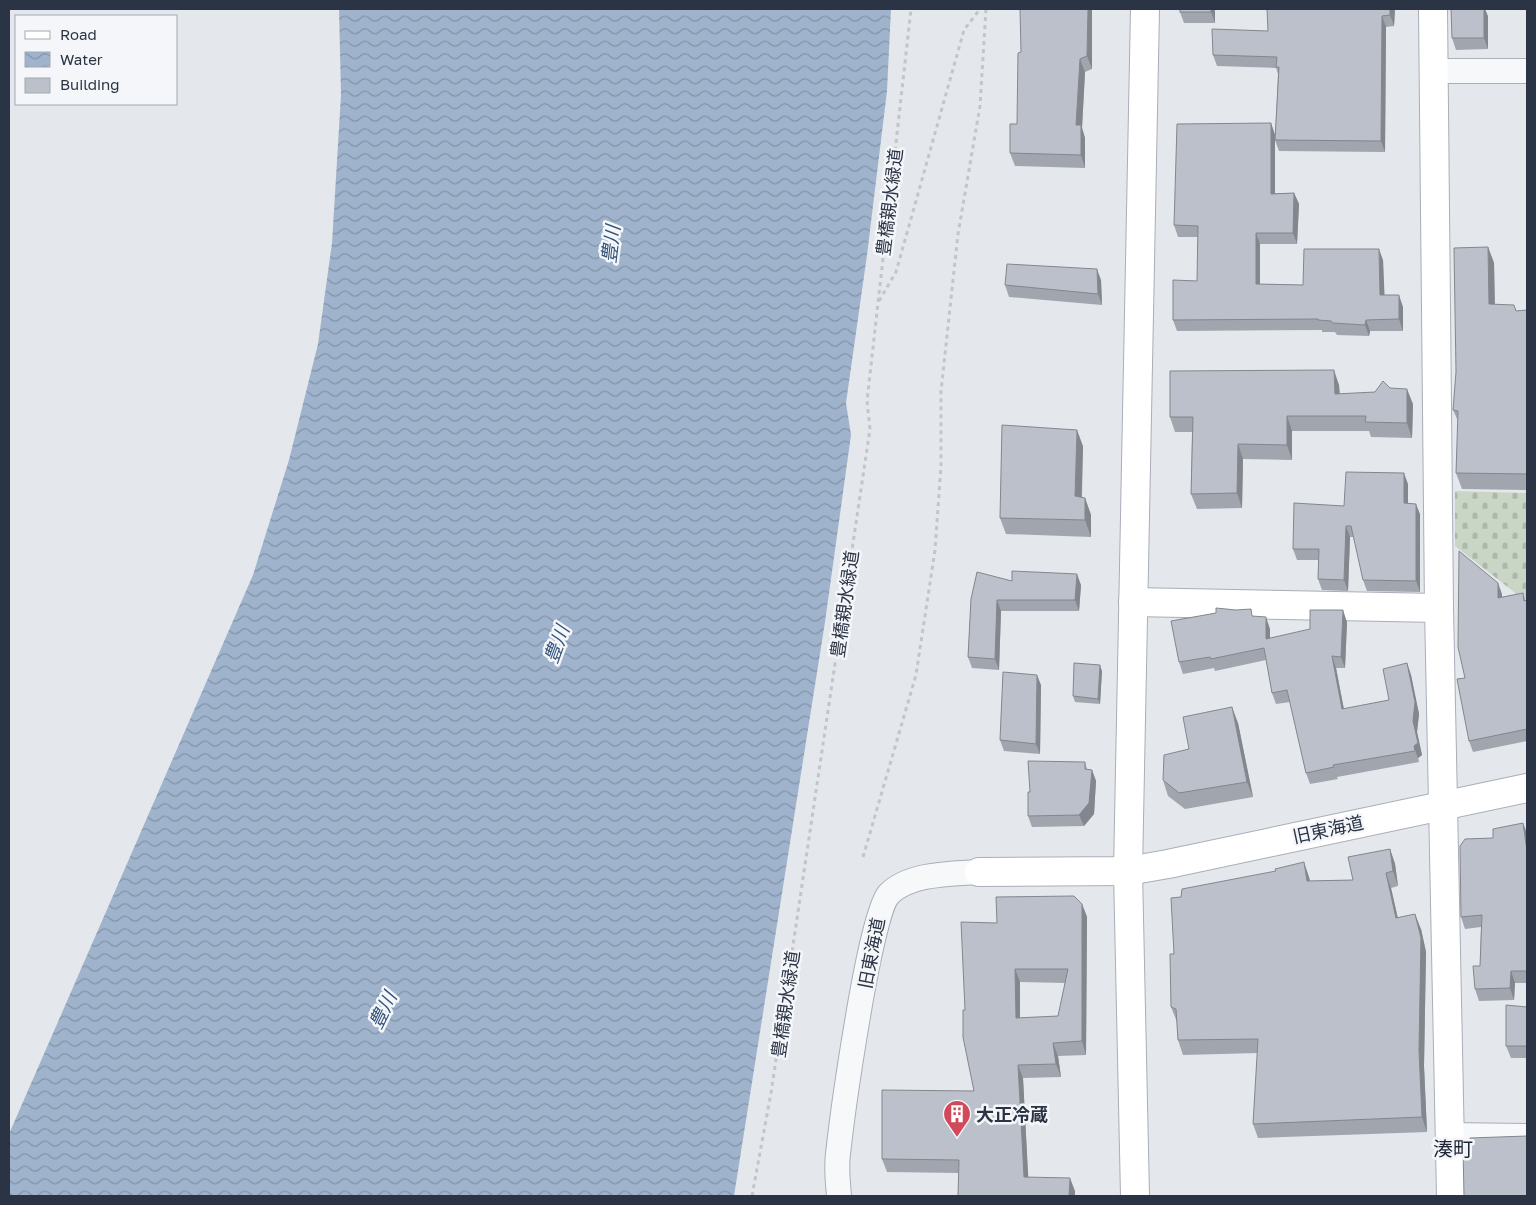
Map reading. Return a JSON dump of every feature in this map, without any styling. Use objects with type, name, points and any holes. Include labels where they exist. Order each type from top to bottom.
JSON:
[{"type":"street","points":[[1135,1196],[1128,871],[1145,9]]},
{"type":"street","points":[[1433,9],[1439,608],[1445,804],[1451,1196]]},
{"type":"street","points":[[1434,71],[1527,71]]},
{"type":"street","points":[[1133,602],[1439,608]]},
{"type":"street","name":"旧東海道","points":[[839,1196],[837,1156],[878,912],[887,895],[901,884],[936,876],[979,872],[1128,871],[1527,788]]},
{"type":"street","points":[[1450,1135],[1527,1136]]},
{"type":"path","name":"豊橋親水緑道","points":[[752,1196],[772,1092],[870,429],[867,401],[911,9]]},
{"type":"path","points":[[877,304],[896,272],[964,30],[980,9]]},
{"type":"path","points":[[863,857],[916,675],[933,560],[941,466],[941,391],[958,234],[980,106],[986,9]]},
{"type":"green space","points":[[1455,491],[1527,493],[1527,602],[1455,546]]},
{"type":"water","name":"豊川","points":[[339,9],[891,9],[887,91],[867,255],[846,403],[851,435],[825,622],[734,1196],[9,1196],[9,1134],[253,575],[289,460],[318,344],[332,243],[341,95]]},
{"type":"building","points":[[1020,9],[1088,9],[1087,56],[1080,59],[1076,125],[1081,125],[1081,155],[1010,153],[1010,124],[1017,124],[1018,53],[1021,52]]},
{"type":"building","points":[[1180,9],[1211,9],[1211,12],[1180,12]]},
{"type":"building","points":[[1267,9],[1390,9],[1390,15],[1382,16],[1381,141],[1275,140],[1279,67],[1276,67],[1277,57],[1213,55],[1212,29],[1268,31]]},
{"type":"building","points":[[1451,9],[1484,9],[1484,38],[1452,38]]},
{"type":"building","points":[[1271,123],[1271,194],[1294,193],[1293,233],[1256,233],[1256,284],[1303,285],[1304,249],[1379,249],[1380,295],[1399,295],[1399,319],[1366,320],[1365,325],[1333,323],[1318,319],[1173,320],[1173,280],[1197,281],[1198,226],[1174,225],[1177,124]]},
{"type":"building","points":[[1488,247],[1489,304],[1514,305],[1516,311],[1527,310],[1527,474],[1456,473],[1458,411],[1453,410],[1456,372],[1454,248]]},
{"type":"building","points":[[1007,264],[1097,269],[1098,294],[1005,285]]},
{"type":"building","points":[[1334,370],[1335,394],[1375,392],[1383,381],[1390,388],[1407,389],[1407,423],[1365,422],[1366,416],[1287,416],[1287,445],[1238,444],[1237,493],[1191,494],[1193,417],[1170,417],[1170,371]]},
{"type":"building","points":[[1002,425],[1077,430],[1075,496],[1085,498],[1085,520],[1000,518]]},
{"type":"building","points":[[1346,472],[1404,473],[1404,503],[1416,504],[1416,581],[1363,580],[1351,526],[1346,526],[1344,580],[1318,579],[1319,549],[1293,549],[1294,503],[1344,506]]},
{"type":"building","points":[[1459,551],[1498,583],[1498,598],[1523,593],[1524,601],[1527,600],[1527,729],[1469,741],[1457,679],[1465,678],[1458,647]]},
{"type":"building","points":[[1012,571],[1077,574],[1075,600],[997,600],[995,659],[968,657],[971,599],[977,572],[1012,581]]},
{"type":"building","points":[[1216,608],[1251,609],[1252,616],[1266,617],[1266,639],[1310,629],[1310,610],[1343,610],[1341,657],[1332,656],[1342,709],[1389,700],[1383,669],[1407,663],[1415,702],[1413,721],[1418,743],[1414,746],[1415,751],[1333,765],[1334,767],[1306,773],[1287,690],[1272,693],[1264,648],[1211,659],[1210,657],[1179,662],[1171,621],[1216,613]]},
{"type":"building","points":[[1074,663],[1100,665],[1098,699],[1073,696]]},
{"type":"building","points":[[1003,672],[1037,675],[1036,744],[1000,740]]},
{"type":"building","points":[[1232,707],[1247,782],[1179,793],[1163,780],[1164,755],[1189,749],[1183,717]]},
{"type":"building","points":[[1028,761],[1085,762],[1085,769],[1092,770],[1089,803],[1079,815],[1028,816],[1028,792],[1030,792]]},
{"type":"building","points":[[1523,823],[1527,851],[1527,971],[1511,971],[1510,988],[1475,989],[1473,966],[1480,966],[1482,915],[1461,917],[1460,846],[1465,839],[1493,838],[1493,829]]},
{"type":"building","points":[[1390,849],[1393,871],[1386,873],[1396,918],[1415,914],[1421,938],[1419,1051],[1422,1117],[1253,1124],[1258,1039],[1178,1040],[1176,1009],[1171,1007],[1170,954],[1174,954],[1171,898],[1181,897],[1182,889],[1276,871],[1275,869],[1304,862],[1307,881],[1353,880],[1348,857]]},
{"type":"building","points":[[1074,896],[1082,904],[1082,1041],[1053,1043],[1056,1064],[1018,1065],[1024,1177],[1070,1178],[1069,1196],[958,1196],[959,1160],[882,1159],[882,1090],[974,1091],[963,1037],[963,1010],[965,1010],[961,922],[997,923],[996,897]],"holes":[[[1015,969],[1068,969],[1058,1016],[1016,1018]]]},
{"type":"building","points":[[1506,1005],[1527,1007],[1527,1046],[1506,1046]]},
{"type":"building","points":[[1527,1136],[1527,1196],[1464,1196],[1463,1148],[1471,1147],[1470,1138]]},
{"type":"place","name":"大正冷蔵","points":[[957,1138]]},
{"type":"district","name":"湊町","points":[[1453,1148]]}]
